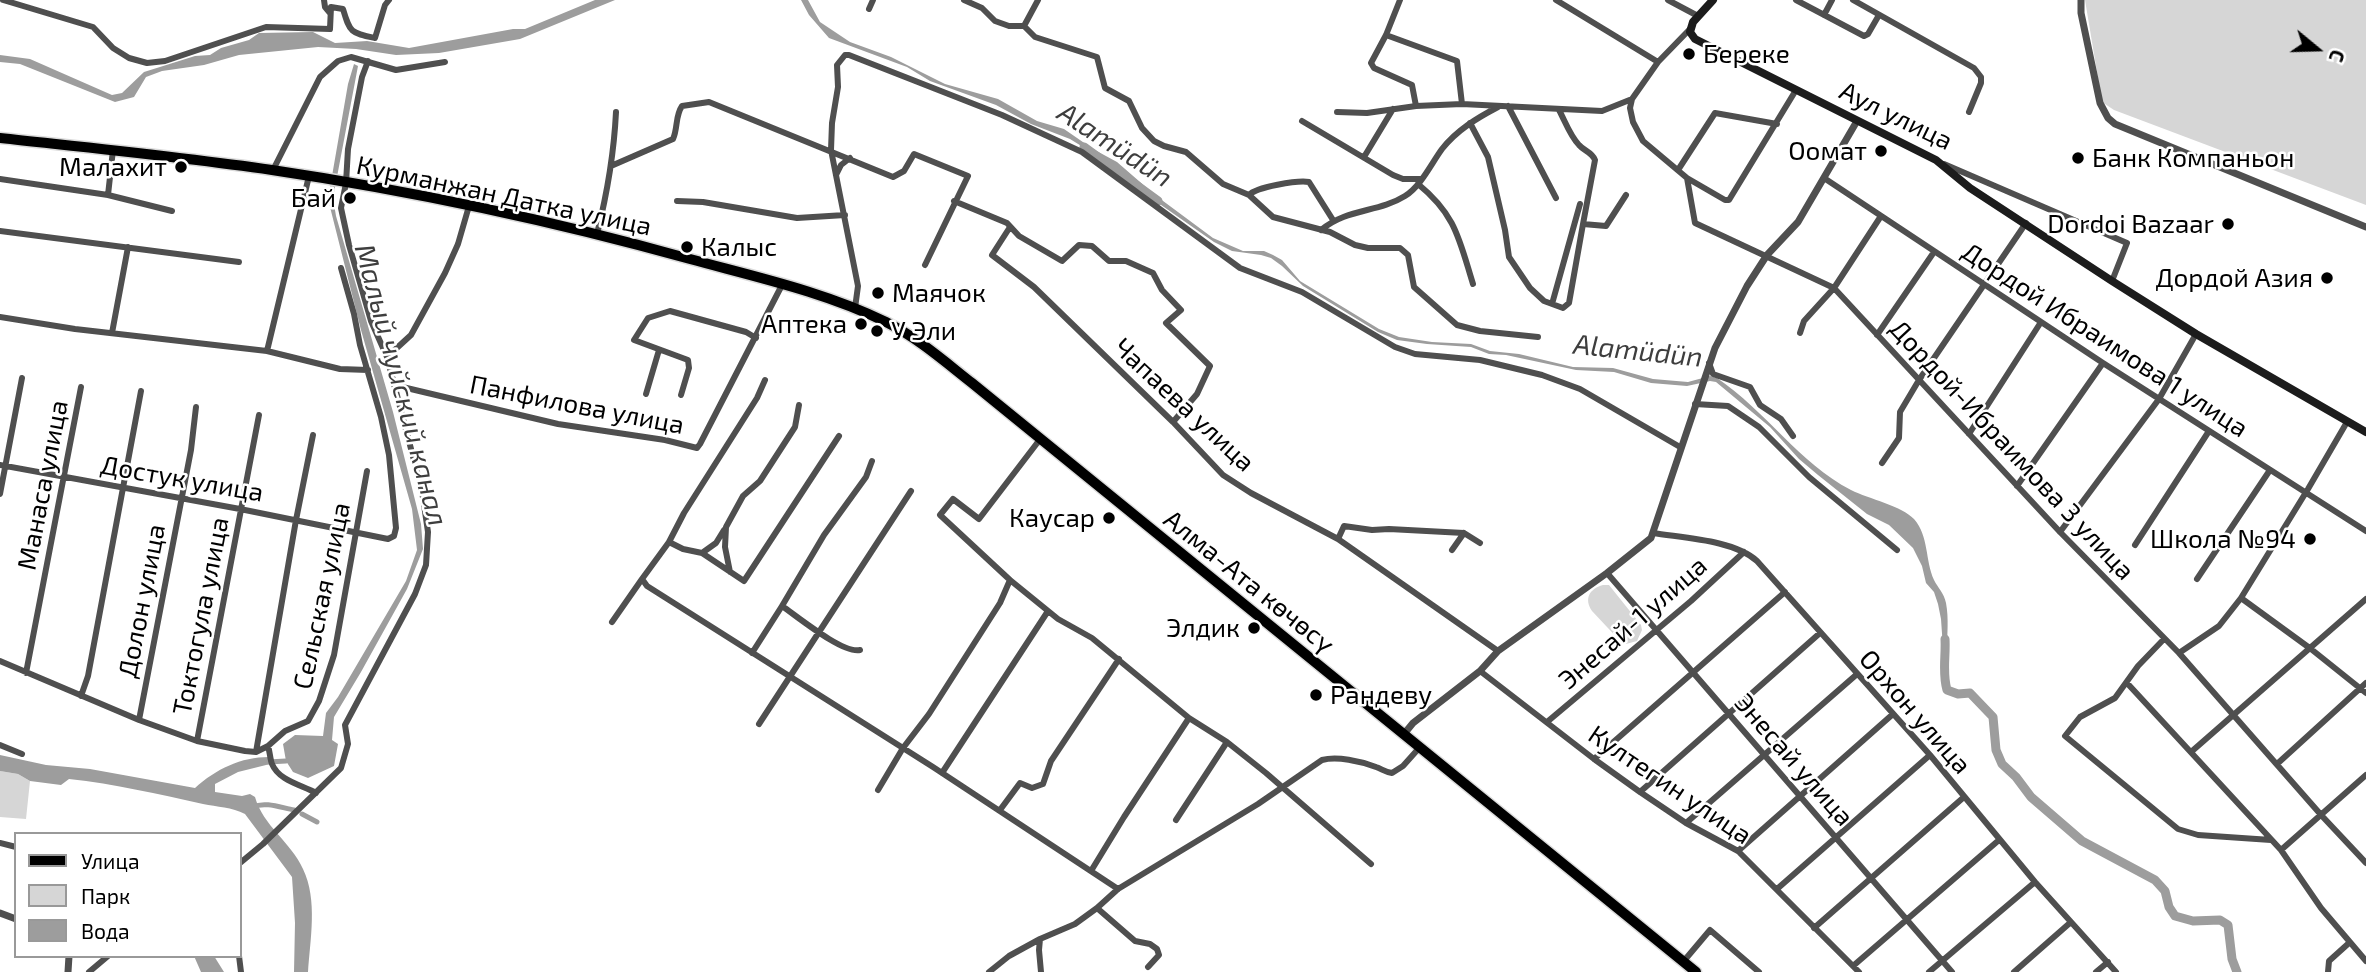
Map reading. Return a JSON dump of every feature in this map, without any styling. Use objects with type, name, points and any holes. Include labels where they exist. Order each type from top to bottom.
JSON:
[{"type":"main road","points":[[1690,29],[1713,0]]},
{"type":"main road","name":"Аул улица","points":[[1690,29],[1695,39],[1936,160]]},
{"type":"main road","name":"Курманжан Датка улица","points":[[0,138],[273,170],[469,206],[597,234],[782,285],[855,309],[913,337],[972,383]]},
{"type":"main road","points":[[1936,160],[1970,188],[2112,281],[2196,334],[2366,432]]},
{"type":"main road","name":"Алма-Ата көчөсү","points":[[972,383],[1696,972]]},
{"type":"street","points":[[3,0],[93,27],[113,48],[129,58],[147,63],[165,61],[267,27],[330,29],[331,7],[343,9],[349,29],[354,33],[375,38],[389,0]]},
{"type":"street","points":[[324,0],[324,7],[330,13]]},
{"type":"street","points":[[869,9],[873,0]]},
{"type":"street","points":[[964,0],[982,8],[995,21],[1009,26],[1024,26],[1035,37],[1097,57],[1105,88],[1129,101],[1142,128],[1154,141],[1186,152],[1223,184],[1249,195],[1273,217],[1321,230],[1368,248],[1400,248],[1408,255],[1414,287],[1457,325],[1480,331],[1538,337]]},
{"type":"street","points":[[1024,26],[1038,0]]},
{"type":"street","points":[[1400,0],[1386,36],[1371,63],[1374,68],[1412,85],[1416,106]]},
{"type":"street","points":[[1556,0],[1658,62]]},
{"type":"street","points":[[1668,0],[1699,16]]},
{"type":"street","points":[[1796,0],[1864,36],[1879,15]]},
{"type":"street","points":[[1824,15],[1832,0]]},
{"type":"street","points":[[1853,0],[1974,68],[1981,77],[1981,83],[1969,112]]},
{"type":"street","points":[[2081,0],[2081,13],[2097,94],[2111,121],[2163,146],[2366,228]]},
{"type":"street","points":[[1690,29],[1658,62],[1632,99],[1630,108],[1633,122],[1643,141],[1687,178],[1725,200],[1730,200],[1796,90]]},
{"type":"street","points":[[1386,36],[1457,61],[1462,104]]},
{"type":"street","points":[[855,309],[858,286],[831,150],[838,65],[845,55],[1002,115],[1083,152],[1240,268],[1301,292],[1395,347],[1415,354],[1480,360],[1542,374],[1580,389],[1680,447]]},
{"type":"street","points":[[273,170],[320,77],[338,61],[351,57],[396,70],[445,62]]},
{"type":"street","points":[[242,861],[341,768],[348,744],[345,725],[415,594],[426,565],[428,532],[422,491],[387,357],[371,321],[341,208],[348,149],[365,60]]},
{"type":"street","points":[[1337,112],[1367,113],[1416,106],[1462,104],[1602,111],[1632,99]]},
{"type":"street","points":[[611,166],[673,139],[677,113],[682,106],[709,102],[893,177],[904,171],[914,154],[968,176],[925,265]]},
{"type":"street","points":[[1508,106],[1556,198]]},
{"type":"street","points":[[1321,230],[1346,214],[1370,210],[1406,196],[1444,147],[1470,123],[1500,107]]},
{"type":"street","points":[[1364,157],[1393,109]]},
{"type":"street","points":[[1470,123],[1488,156],[1506,230],[1509,257],[1530,288],[1544,301],[1563,308],[1569,303],[1595,160],[1592,154],[1581,148],[1559,110]]},
{"type":"street","points":[[597,234],[611,166],[616,112]]},
{"type":"street","points":[[1678,170],[1715,113],[1777,124]]},
{"type":"street","points":[[1302,121],[1393,175],[1420,181],[1445,209],[1456,231],[1474,284]]},
{"type":"street","points":[[1404,734],[1413,723],[1480,670],[1497,650],[1647,542],[1653,533],[1709,364],[1738,302],[1767,256],[1797,222],[1857,121]]},
{"type":"street","points":[[108,195],[113,150]]},
{"type":"street","points":[[836,175],[841,165],[849,158]]},
{"type":"street","name":"Аул улица","points":[[1936,160],[2127,243],[2112,281]]},
{"type":"street","points":[[267,351],[309,176]]},
{"type":"street","name":"Дордой-Ибраимова 3 улица","points":[[1687,178],[1695,223],[1834,288],[2060,532],[2179,653],[2366,863]]},
{"type":"street","name":"Дордой Ибраимова 1 улица","points":[[1824,178],[1983,285],[2366,531]]},
{"type":"street","points":[[0,180],[108,195],[172,211]]},
{"type":"street","points":[[1249,195],[1260,188],[1309,182],[1333,220]]},
{"type":"street","points":[[1583,224],[1606,226],[1626,195]]},
{"type":"street","points":[[677,201],[703,202],[797,218],[845,215]]},
{"type":"street","points":[[954,201],[1007,223],[1019,236],[1062,261],[1079,245],[1092,246],[1109,261],[1126,261],[1153,273],[1162,290],[1181,310],[1166,323],[1210,366],[1197,394],[1173,422]]},
{"type":"street","points":[[1552,304],[1580,204]]},
{"type":"street","points":[[387,357],[411,335],[445,273],[458,244],[469,206]]},
{"type":"street","points":[[1800,333],[1804,321],[1834,288],[1881,216]]},
{"type":"street","points":[[1882,463],[1899,438],[1900,412],[1919,380],[2026,223]]},
{"type":"street","name":"Чапаева улица","points":[[1010,227],[992,255],[1034,287],[1173,422],[1223,475],[1338,538],[1497,650]]},
{"type":"street","points":[[0,231],[239,262]]},
{"type":"street","points":[[112,333],[128,247]]},
{"type":"street","points":[[1877,335],[1934,252]]},
{"type":"street","points":[[0,317],[267,351],[360,372],[368,370],[341,268]]},
{"type":"street","name":"Панфилова улица","points":[[394,385],[558,424],[665,440],[697,448],[782,285]]},
{"type":"street","points":[[681,394],[689,368],[688,360],[634,340],[648,318],[670,311],[746,332],[756,338]]},
{"type":"street","points":[[1969,434],[2040,322]]},
{"type":"street","points":[[2060,532],[2159,399],[2196,334]]},
{"type":"street","points":[[646,394],[659,351]]},
{"type":"street","points":[[2018,486],[2103,363]]},
{"type":"street","points":[[1709,364],[1713,374],[1750,387],[1760,405],[1782,419],[1793,436]]},
{"type":"street","name":"Достук улица","points":[[2,466],[387,539],[394,536],[396,528],[389,455],[368,370]]},
{"type":"street","points":[[0,494],[2,466],[22,378]]},
{"type":"street","points":[[612,622],[669,542],[757,398],[765,380]]},
{"type":"street","name":"Манаса улица","points":[[26,673],[81,387]]},
{"type":"street","points":[[81,696],[88,676],[141,391]]},
{"type":"street","points":[[1695,404],[1728,406],[1759,427],[1809,477],[1897,550]]},
{"type":"street","points":[[702,554],[716,543],[743,496],[760,481],[795,427],[799,405]]},
{"type":"street","name":"Долон улица","points":[[139,720],[191,450],[196,407]]},
{"type":"street","name":"Токтогула улица","points":[[197,741],[259,415]]},
{"type":"street","points":[[2179,653],[2219,626],[2241,598],[2347,422]]},
{"type":"street","points":[[2135,545],[2209,431]]},
{"type":"street","points":[[0,661],[139,720],[197,741],[256,752],[313,435]]},
{"type":"street","points":[[669,542],[702,554],[744,581],[839,436]]},
{"type":"street","points":[[1041,438],[979,519],[953,499],[940,515],[1010,580],[1064,624],[1086,634],[1189,718],[1227,742],[1371,864]]},
{"type":"street","points":[[752,653],[824,535],[866,477],[872,461]]},
{"type":"street","points":[[2197,579],[2270,470]]},
{"type":"street","name":"Сельская улица","points":[[256,752],[268,747],[285,731],[308,721],[315,710],[334,655],[368,471]]},
{"type":"street","points":[[759,724],[911,491]]},
{"type":"street","points":[[1338,538],[1344,526],[1372,530],[1464,533],[1480,543]]},
{"type":"street","points":[[726,527],[724,547],[730,572]]},
{"type":"street","points":[[1452,550],[1464,533]]},
{"type":"street","name":"Орхон улица","points":[[1653,533],[1725,546],[1744,552],[1757,561],[1930,755],[2035,882],[2116,972]]},
{"type":"street","name":"Энесай-1 улица","points":[[1547,722],[1744,552]]},
{"type":"street","name":"Энесай улица","points":[[1607,573],[1952,972]]},
{"type":"street","points":[[642,579],[647,586],[1000,810],[1118,890]]},
{"type":"street","points":[[878,790],[1000,603],[1010,580]]},
{"type":"street","points":[[1594,759],[1785,592]]},
{"type":"street","points":[[2241,598],[2363,691]]},
{"type":"street","points":[[2192,752],[2366,599]]},
{"type":"street","points":[[782,606],[849,649],[860,650]]},
{"type":"street","points":[[942,773],[1048,611]]},
{"type":"street","points":[[1640,792],[1820,633]]},
{"type":"street","points":[[2164,639],[2138,666],[2115,698],[2080,716],[2065,736],[2178,829],[2198,835],[2271,840]]},
{"type":"street","points":[[1000,810],[1020,783],[1032,788],[1043,784],[1051,761],[1119,659]]},
{"type":"street","name":"Култегин улица","points":[[1480,670],[1640,792],[1686,823],[1738,851],[1859,972]]},
{"type":"street","points":[[1686,823],[1856,675]]},
{"type":"street","points":[[2127,683],[2280,849],[2321,908],[2366,961]]},
{"type":"street","points":[[2277,764],[2363,691],[2366,683]]},
{"type":"street","points":[[1738,851],[1893,714]]},
{"type":"street","points":[[1091,871],[1189,718]]},
{"type":"street","points":[[1176,820],[1227,742]]},
{"type":"street","points":[[0,745],[22,754]]},
{"type":"street","points":[[268,747],[272,761],[281,775],[316,793]]},
{"type":"street","points":[[989,972],[1009,956],[1075,924],[1118,890],[1314,765],[1331,758],[1376,767],[1392,774],[1420,747]]},
{"type":"street","points":[[1777,889],[1930,755]]},
{"type":"street","points":[[2280,849],[2322,816],[2366,775]]},
{"type":"street","points":[[1814,928],[1964,797]]},
{"type":"street","points":[[1853,966],[1999,839]]},
{"type":"street","points":[[1929,972],[2035,882]]},
{"type":"street","points":[[1097,908],[1135,941],[1150,944],[1157,949],[1159,955],[1148,967]]},
{"type":"street","points":[[2014,972],[2071,922]]},
{"type":"street","points":[[1683,962],[1710,930],[1759,972]]},
{"type":"street","points":[[1040,939],[1041,972]]},
{"type":"street","points":[[2328,972],[2329,961],[2349,943]]},
{"type":"street","points":[[89,972],[106,958]]},
{"type":"street","points":[[2096,972],[2108,962]]},
{"type":"green space","points":[[2085,0],[2366,0],[2366,205],[2114,110],[2102,102]]},
{"type":"green space","points":[[1603,585],[1609,585],[1641,625],[1642,630],[1637,641],[1622,643],[1592,611],[1588,602],[1589,595]]},
{"type":"green space","points":[[0,771],[18,774],[30,781],[26,819],[0,817]]},
{"type":"water","points":[[595,0],[615,0],[520,39],[439,53],[396,55],[318,47],[239,55],[204,65],[162,71],[146,77],[134,97],[115,102],[20,64],[0,62],[0,55],[30,59],[112,95],[122,93],[144,72],[195,56],[210,55],[221,48],[249,40],[259,33],[313,32],[335,43],[367,41],[409,48],[525,29]]},
{"type":"water","points":[[801,0],[808,0],[820,22],[850,42],[891,57],[945,84],[998,99],[1037,121],[1064,129],[1117,162],[1155,195],[1213,238],[1243,251],[1264,251],[1273,255],[1282,260],[1300,281],[1379,329],[1399,337],[1471,344],[1490,351],[1519,354],[1573,367],[1613,368],[1653,379],[1688,382],[1710,376],[1717,378],[1735,391],[1832,479],[1851,490],[1902,510],[1914,519],[1925,540],[1934,580],[1946,603],[1947,651],[1943,648],[1938,604],[1934,592],[1926,583],[1922,566],[1913,548],[1889,525],[1867,514],[1799,459],[1770,427],[1716,382],[1687,386],[1651,383],[1614,372],[1576,370],[1489,354],[1471,347],[1397,340],[1378,332],[1303,286],[1271,258],[1232,251],[1214,242],[1154,200],[1130,176],[1070,139],[1031,124],[996,105],[930,81],[907,67],[829,38],[809,15]]},
{"type":"water","points":[[354,64],[358,66],[333,198],[393,412],[421,524],[423,549],[407,589],[334,717],[332,740],[338,744],[334,766],[308,778],[293,772],[286,761],[283,744],[295,735],[323,736],[326,713],[406,581],[417,550],[412,509],[361,330],[328,199],[348,84]]},
{"type":"water","points":[[0,755],[46,765],[90,769],[195,788],[229,765],[269,757],[270,764],[238,772],[215,784],[215,792],[242,796],[250,794],[255,797],[264,817],[298,859],[308,881],[312,907],[308,972],[294,972],[292,877],[245,814],[103,784],[69,779],[61,785],[30,781],[18,774],[0,771]]},
{"type":"water","points":[[195,958],[215,958],[224,972],[201,972]]},
{"type":"waterway","name":"Alamüdün","points":[[1084,147],[1158,201]]},
{"type":"waterway","name":"Alamüdün","points":[[1945,639],[1944,671],[1947,690],[1958,694],[1970,693],[1993,717],[1996,750],[2002,764],[2031,797],[2082,841],[2155,880],[2165,891],[2169,907],[2175,916],[2193,921],[2220,920],[2228,925],[2232,959],[2237,972]]},
{"type":"waterway","points":[[268,762],[286,761]]},
{"type":"waterway","points":[[253,807],[268,805],[294,810]]},
{"type":"waterway","points":[[302,814],[317,822]]},
{"type":"place","name":"Береке","points":[[1689,54]]},
{"type":"place","name":"Оомат","points":[[1881,151]]},
{"type":"place","name":"Банк Компаньон","points":[[2078,158]]},
{"type":"place","name":"Малахит","points":[[181,167]]},
{"type":"place","name":"Бай","points":[[350,198]]},
{"type":"place","name":"Dordoi Bazaar","points":[[2228,224]]},
{"type":"place","name":"Калыс","points":[[687,247]]},
{"type":"place","name":"Дордой Азия","points":[[2327,278]]},
{"type":"place","name":"Маячок","points":[[878,293]]},
{"type":"place","name":"Аптека","points":[[861,324]]},
{"type":"place","name":"У Эли","points":[[877,331]]},
{"type":"place","name":"Каусар","points":[[1109,518]]},
{"type":"place","name":"Школа №94","points":[[2310,539]]},
{"type":"place","name":"Элдик","points":[[1254,628]]},
{"type":"place","name":"Рандеву","points":[[1316,695]]},
{"type":"water label","name":"Малый чуйский канал","points":[[401,385]]}]
